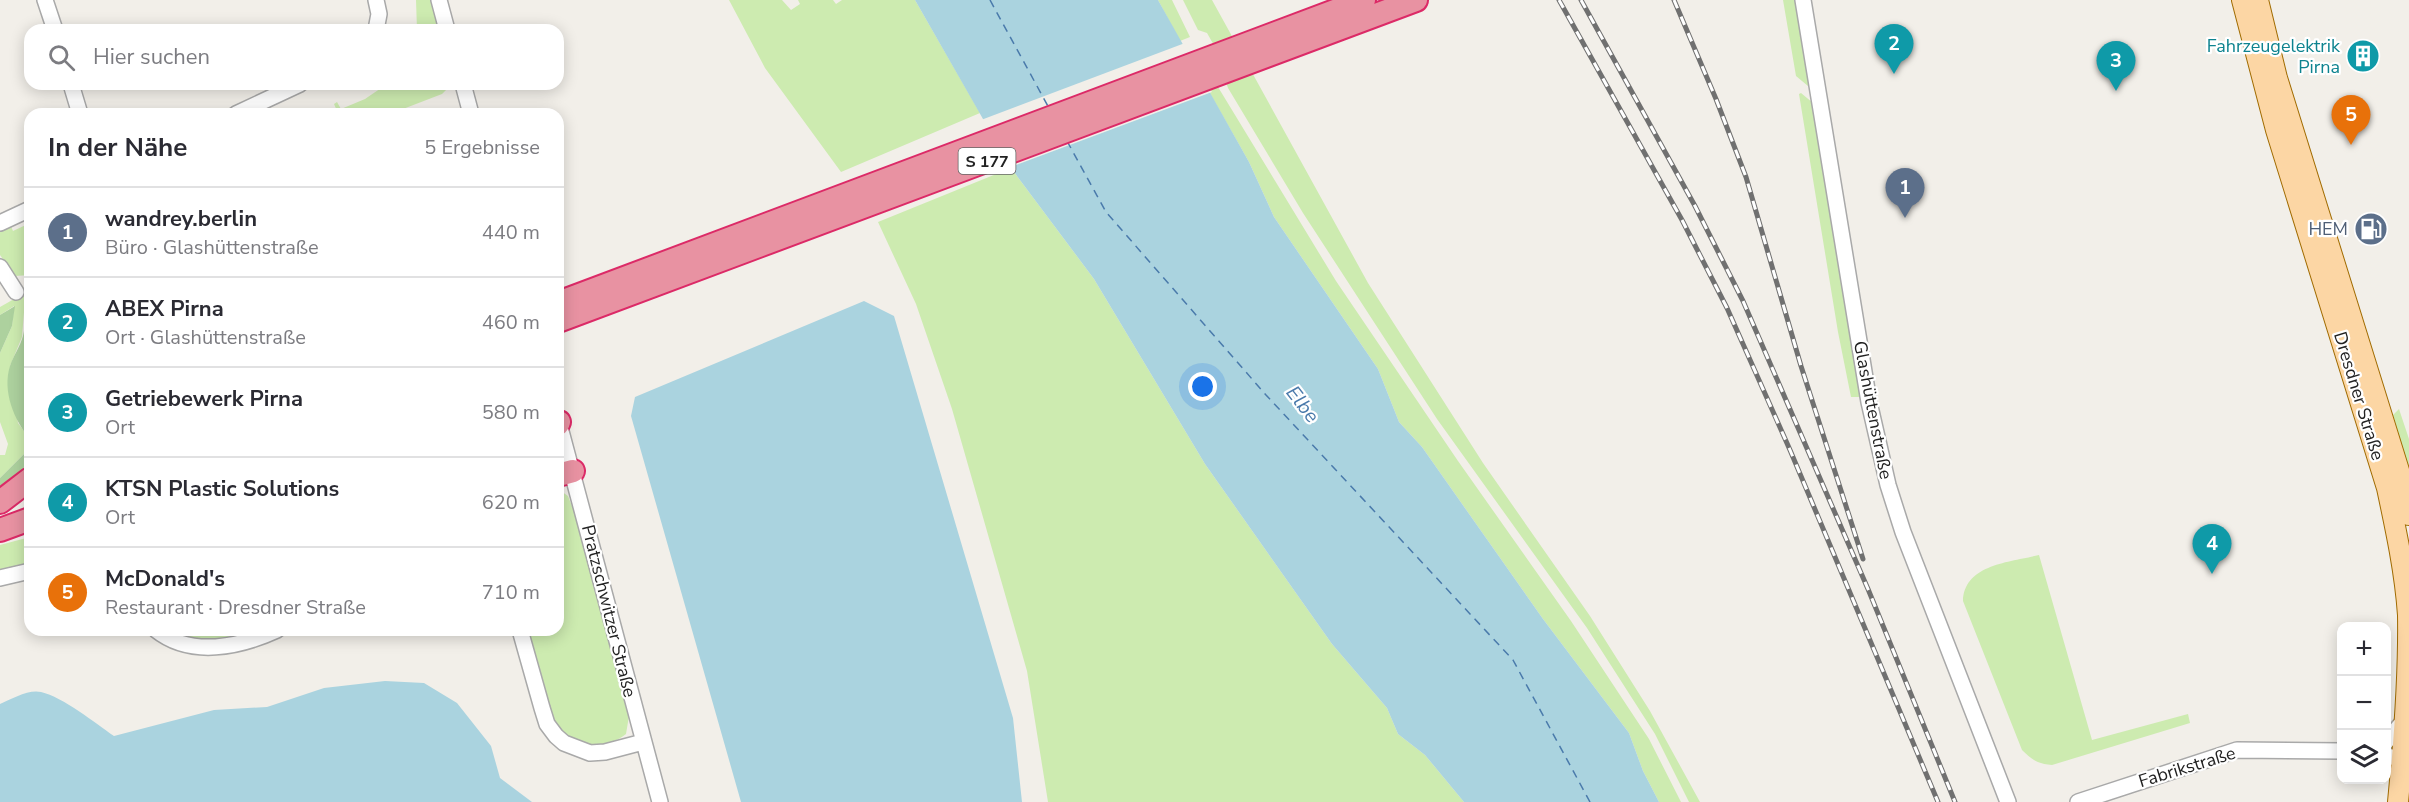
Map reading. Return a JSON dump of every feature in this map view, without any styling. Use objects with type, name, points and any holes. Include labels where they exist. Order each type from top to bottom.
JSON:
[{"type":"highway","name":"S 177","points":[[564,301],[1364,0]]},
{"type":"highway","name":"S 177","points":[[564,319],[1416,0]]},
{"type":"highway","points":[[0,502],[24,484]]},
{"type":"highway","points":[[0,508],[24,500]]},
{"type":"highway","points":[[0,532],[24,522]]},
{"type":"highway","points":[[0,532],[24,531]]},
{"type":"main road","name":"Dresdner Straße","points":[[2242,0],[2276,130],[2387,488],[2399,541],[2408,614],[2406,718],[2399,764],[2398,802]]},
{"type":"main road","name":"Dresdner Straße","points":[[2258,0],[2277,78],[2397,466],[2409,515]]},
{"type":"street","points":[[45,0],[53,24]]},
{"type":"street","points":[[376,0],[379,14],[377,24]]},
{"type":"street","points":[[439,0],[445,24]]},
{"type":"street","name":"Glashüttenstraße","points":[[1803,0],[1869,402],[1888,484],[1903,532],[2008,802]]},
{"type":"street","points":[[73,90],[78,108]]},
{"type":"street","points":[[249,108],[287,90]]},
{"type":"street","points":[[465,90],[469,108]]},
{"type":"street","points":[[0,223],[24,212]]},
{"type":"street","points":[[0,267],[16,292]]},
{"type":"street","name":"Pratzschwitzer Straße","points":[[566,473],[660,802]]},
{"type":"street","points":[[0,578],[24,572]]},
{"type":"street","points":[[170,636],[190,645],[220,647],[252,641],[263,636]]},
{"type":"street","points":[[522,636],[544,716],[556,736],[564,743],[590,753],[605,752],[643,742]]},
{"type":"street","points":[[2391,736],[2406,718]]},
{"type":"street","name":"Fabrikstraße","points":[[2078,802],[2237,750],[2337,751]]},
{"type":"street","name":"Fabrikstraße","points":[[2300,750],[2337,758]]},
{"type":"green space","points":[[416,0],[432,0],[439,24],[417,24]]},
{"type":"green space","points":[[729,0],[782,0],[791,10],[800,4],[798,0],[833,0],[836,4],[842,0],[915,0],[980,113],[841,172],[765,68]]},
{"type":"green space","points":[[1158,0],[1172,0],[1190,37],[1180,41]]},
{"type":"green space","points":[[1183,0],[1212,0],[1368,283],[1483,463],[1590,616],[1650,711],[1700,802],[1689,802],[1655,734],[1587,628],[1437,419],[1303,213],[1228,88],[1226,82],[1232,77],[1207,33],[1198,30]]},
{"type":"green space","points":[[1783,0],[1796,0],[1810,85],[1808,86],[1796,76]]},
{"type":"green space","points":[[1218,87],[1336,281],[1458,461],[1571,621],[1649,739],[1681,802],[1659,802],[1643,771],[1629,733],[1543,619],[1422,447],[1399,422],[1378,369],[1274,217],[1249,162],[1208,90]]},
{"type":"green space","points":[[378,90],[446,90],[442,94],[406,108],[343,108],[365,99]]},
{"type":"green space","points":[[1801,93],[1813,103],[1861,397],[1851,397],[1838,332],[1799,94]]},
{"type":"green space","points":[[1011,168],[1094,279],[1205,464],[1332,644],[1387,708],[1398,734],[1425,755],[1464,802],[1048,802],[1027,671],[952,409],[916,304],[878,222]]},
{"type":"green space","points":[[10,224],[13,231],[24,226],[24,275],[15,276],[0,255],[0,230]]},
{"type":"green space","points":[[24,293],[22,337],[10,366],[18,423],[24,431],[24,454],[0,478],[0,455],[5,455],[8,444],[0,422],[0,353],[12,326],[14,306],[0,315],[0,307]]},
{"type":"green space","points":[[15,306],[12,326],[0,353],[0,315]]},
{"type":"green space","points":[[24,331],[24,431],[11,405],[8,385],[10,366]]},
{"type":"green space","points":[[2399,409],[2409,439],[2409,470],[2393,415]]},
{"type":"green space","points":[[24,454],[24,467],[17,475],[0,486],[0,478]]},
{"type":"green space","points":[[564,493],[568,496],[577,519],[630,710],[626,734],[617,740],[596,745],[575,741],[557,729],[543,698],[527,636],[564,636]]},
{"type":"green space","points":[[24,539],[24,566],[0,571],[0,545]]},
{"type":"green space","points":[[2039,555],[2092,740],[2188,714],[2190,723],[2052,765],[2036,761],[2022,750],[1963,601],[1965,589],[1971,579],[1980,572],[2003,563]]},
{"type":"green space","points":[[184,636],[243,636],[215,640]]},
{"type":"water","name":"Elbe","points":[[915,0],[1158,0],[1249,162],[1274,217],[1378,369],[1399,422],[1422,447],[1543,619],[1629,733],[1643,771],[1659,802],[1464,802],[1425,755],[1398,734],[1387,708],[1332,644],[1205,464],[1094,279],[1011,168]]},
{"type":"water","points":[[864,301],[894,316],[1013,718],[1022,802],[741,802],[631,416],[635,397]]},
{"type":"water","points":[[385,681],[424,683],[457,703],[491,746],[500,778],[532,802],[0,802],[0,704],[26,693],[36,691],[59,699],[114,736],[214,710],[267,707],[324,688]]},
{"type":"pier","points":[[1185,43],[1212,92],[1008,168],[981,120]]},
{"type":"ferry route","points":[[990,0],[1049,108]]},
{"type":"ferry route","points":[[1067,141],[1106,212],[1266,395],[1513,660],[1590,802]]},
{"type":"railway","points":[[1559,0],[1682,220],[1727,308],[1790,450],[1938,802]]},
{"type":"railway","points":[[1581,0],[1695,206],[1743,301],[1868,589],[1955,802]]},
{"type":"railway","points":[[1674,0],[1746,177],[1801,366],[1863,559]]},
{"type":"place","name":"Fahrzeugelektrik Pirna","points":[[2363,56]]},
{"type":"place","name":"ABEX Pirna","points":[[1894,74]]},
{"type":"place","name":"Getriebewerk Pirna","points":[[2116,91]]},
{"type":"place","name":"McDonald's","points":[[2351,145]]},
{"type":"place","name":"wandrey.berlin","points":[[1905,218]]},
{"type":"place","name":"HEM","points":[[2371,229]]},
{"type":"place","name":"KTSN Plastic Solutions","points":[[2212,574]]}]
